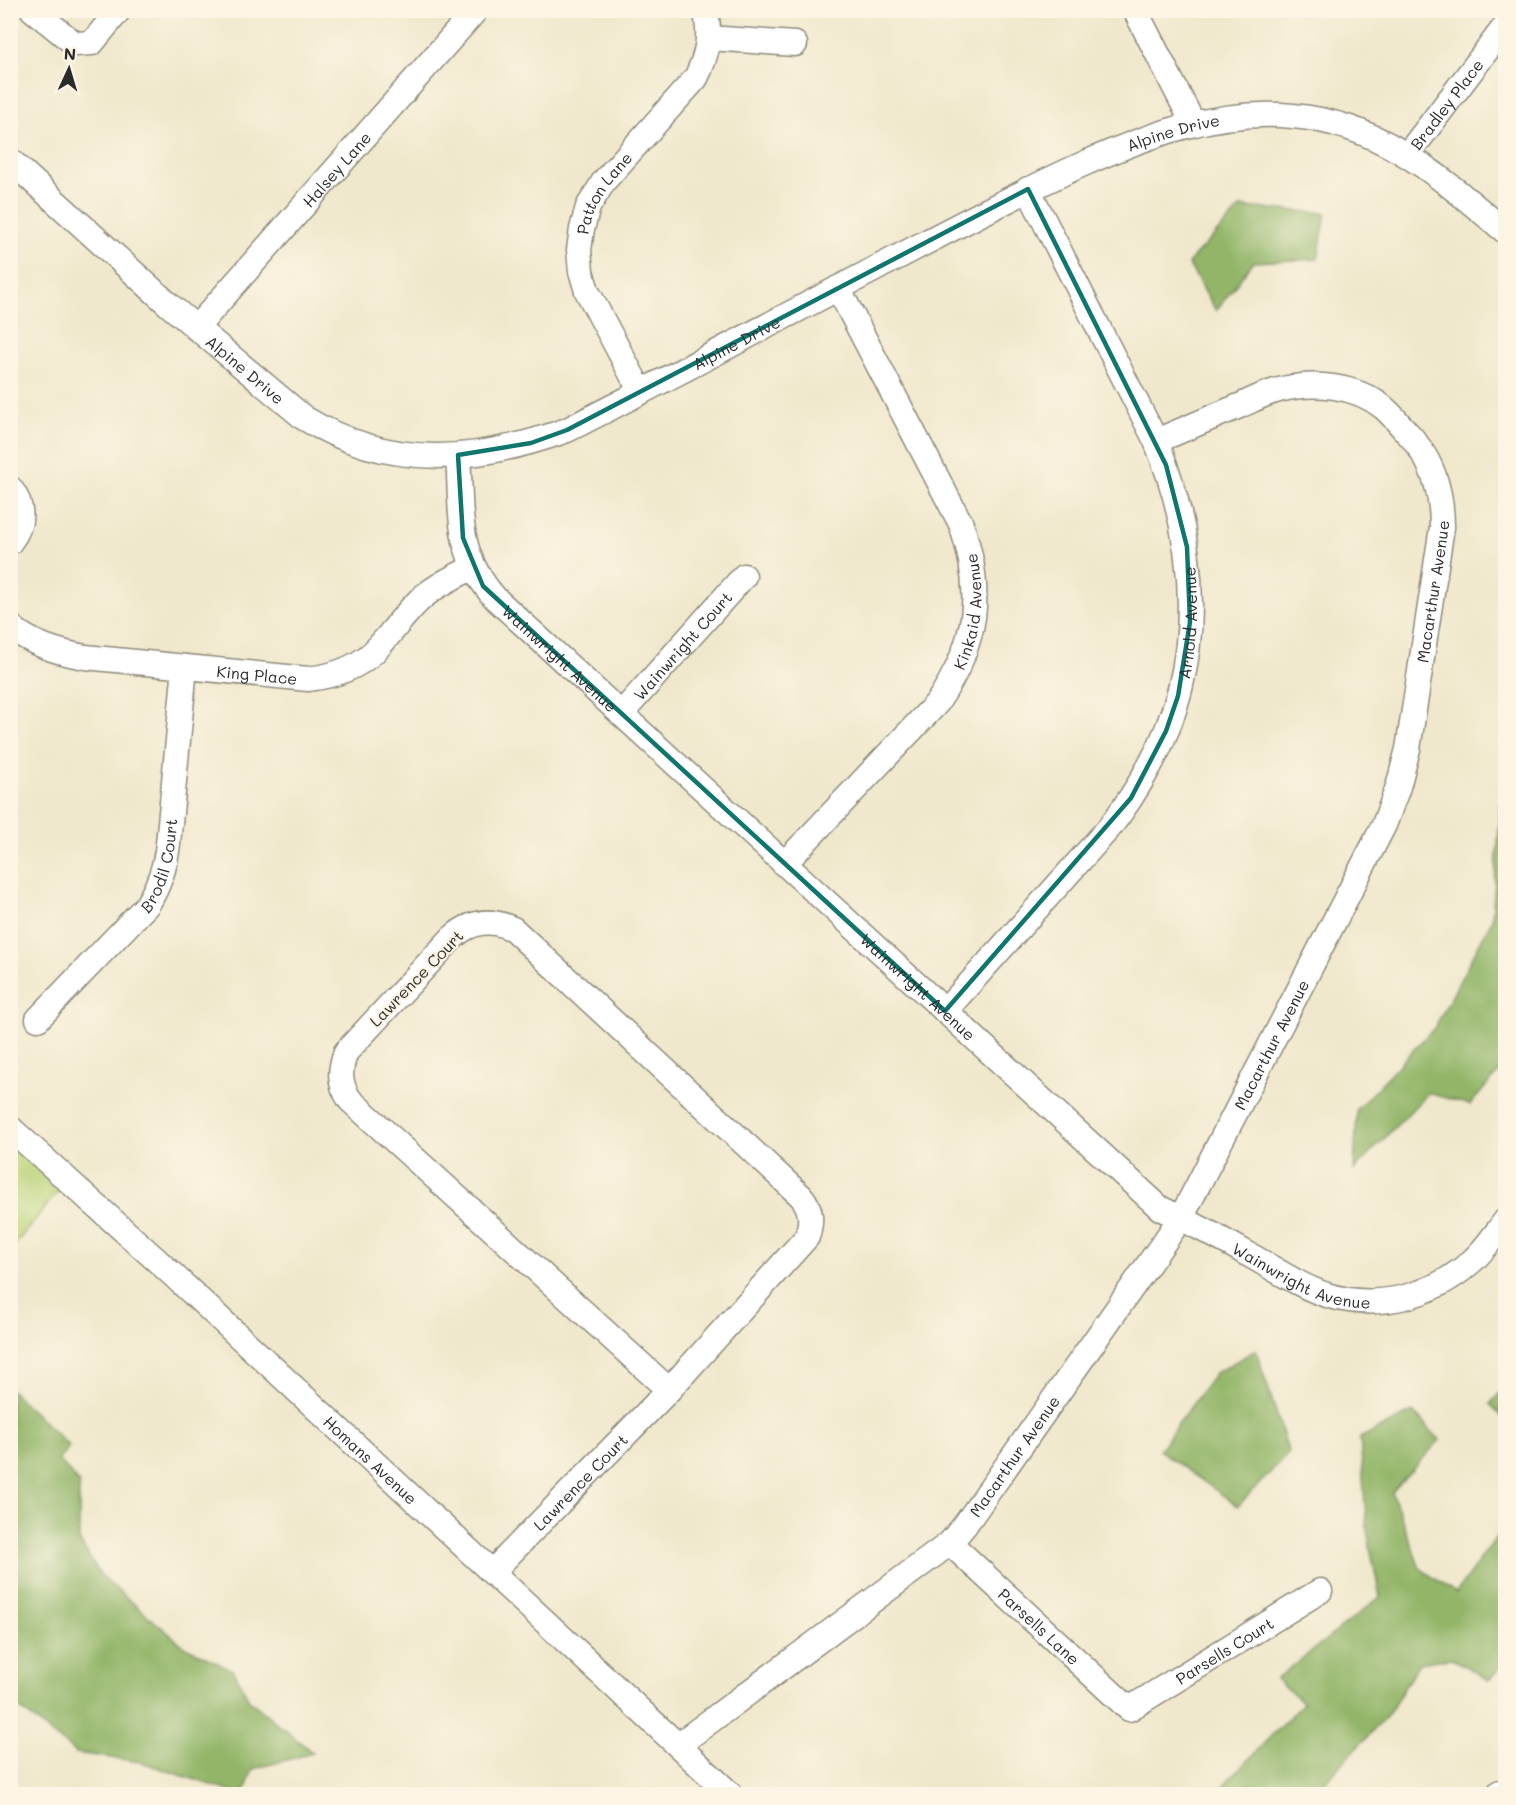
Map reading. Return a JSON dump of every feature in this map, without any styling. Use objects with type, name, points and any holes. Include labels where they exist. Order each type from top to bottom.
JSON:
[{"type":"street","points":[[33,10],[75,44],[92,43],[119,10]]},
{"type":"street","name":"Halsey Lane","points":[[196,328],[476,10]]},
{"type":"street","name":"Patton Lane","points":[[641,392],[587,291],[579,250],[582,229],[588,207],[604,181],[696,78],[704,62],[709,38],[705,10]]},
{"type":"street","points":[[1135,10],[1193,123]]},
{"type":"street","name":"Bradley Place","points":[[1408,154],[1506,25]]},
{"type":"street","points":[[709,38],[795,44]]},
{"type":"street","name":"Alpine Drive","points":[[10,160],[196,328],[304,418],[353,443],[387,451],[420,455],[493,452],[540,440],[567,430],[1028,189],[1120,148],[1193,123],[1261,114],[1294,116],[1328,122],[1365,133],[1408,154],[1437,174],[1506,232]]},
{"type":"street","name":"Arnold Avenue","points":[[945,1011],[1109,828],[1131,798],[1146,774],[1166,731],[1178,696],[1186,659],[1190,622],[1191,589],[1187,547],[1179,505],[1156,441],[1028,189]]},
{"type":"street","name":"Kinkaid Avenue","points":[[784,864],[937,703],[953,680],[964,655],[972,629],[975,602],[974,574],[969,547],[961,524],[838,288]]},
{"type":"street","name":"Macarthur Avenue","points":[[678,1745],[950,1543],[965,1525],[1181,1218],[1384,825],[1391,806],[1408,748],[1442,527],[1442,506],[1438,483],[1429,460],[1416,441],[1384,408],[1366,397],[1344,389],[1321,385],[1300,385],[1277,390],[1156,441]]},
{"type":"street","name":"Wainwright Avenue","points":[[458,455],[463,538],[472,568],[483,586],[1160,1208],[1213,1234],[1306,1287],[1330,1296],[1358,1301],[1384,1301],[1407,1297],[1429,1290],[1450,1279],[1472,1261],[1506,1220]]},
{"type":"street","points":[[10,488],[19,502],[22,514],[19,527],[10,542]]},
{"type":"street","name":"King Place","points":[[10,626],[38,644],[60,652],[85,657],[308,679],[327,677],[346,671],[364,660],[381,645],[403,616],[424,595],[446,580],[472,568]]},
{"type":"street","name":"Wainwright Court","points":[[621,714],[744,576]]},
{"type":"street","name":"Brodil Court","points":[[38,1019],[147,905],[158,887],[166,866],[185,667]]},
{"type":"street","name":"Lawrence Court","points":[[492,1572],[669,1390],[807,1237],[811,1225],[811,1213],[801,1196],[513,929],[501,923],[487,921],[474,923],[462,929],[452,938],[346,1052],[340,1072],[344,1092],[350,1100],[669,1390]]},
{"type":"street","name":"Homans Avenue","points":[[10,1128],[172,1274],[730,1794]]},
{"type":"street","name":"Parsells Lane","points":[[950,1543],[1129,1709]]},
{"type":"street","name":"Parsells Court","points":[[1129,1709],[1320,1591]]},
{"type":"highlighted area","points":[[1028,189],[1166,465],[1187,547],[1190,622],[1178,696],[1166,731],[1131,798],[945,1011],[483,586],[463,538],[458,455],[531,443],[567,430]]},
{"type":"green space","points":[[1241,207],[1326,213],[1318,259],[1253,262],[1216,311],[1188,263]]},
{"type":"green space","points":[[1505,800],[1505,1065],[1470,1105],[1428,1093],[1354,1170],[1357,1109],[1435,1027],[1492,920],[1501,804]]},
{"type":"green space","points":[[11,1133],[65,1183],[11,1249]]},
{"type":"green space","points":[[1256,1350],[1289,1453],[1238,1506],[1159,1450],[1215,1373]]},
{"type":"green space","points":[[1505,1387],[1505,1420],[1490,1404]]},
{"type":"green space","points":[[11,1390],[69,1446],[59,1460],[79,1483],[79,1540],[101,1576],[184,1646],[234,1671],[249,1700],[313,1753],[253,1769],[244,1794],[238,1794],[141,1762],[76,1753],[22,1710],[11,1706]]},
{"type":"green space","points":[[1413,1412],[1440,1440],[1392,1492],[1420,1568],[1456,1593],[1505,1525],[1505,1663],[1489,1680],[1452,1658],[1419,1663],[1388,1715],[1313,1794],[1218,1794],[1219,1790],[1303,1703],[1276,1679],[1380,1597],[1367,1531],[1360,1438]]}]
